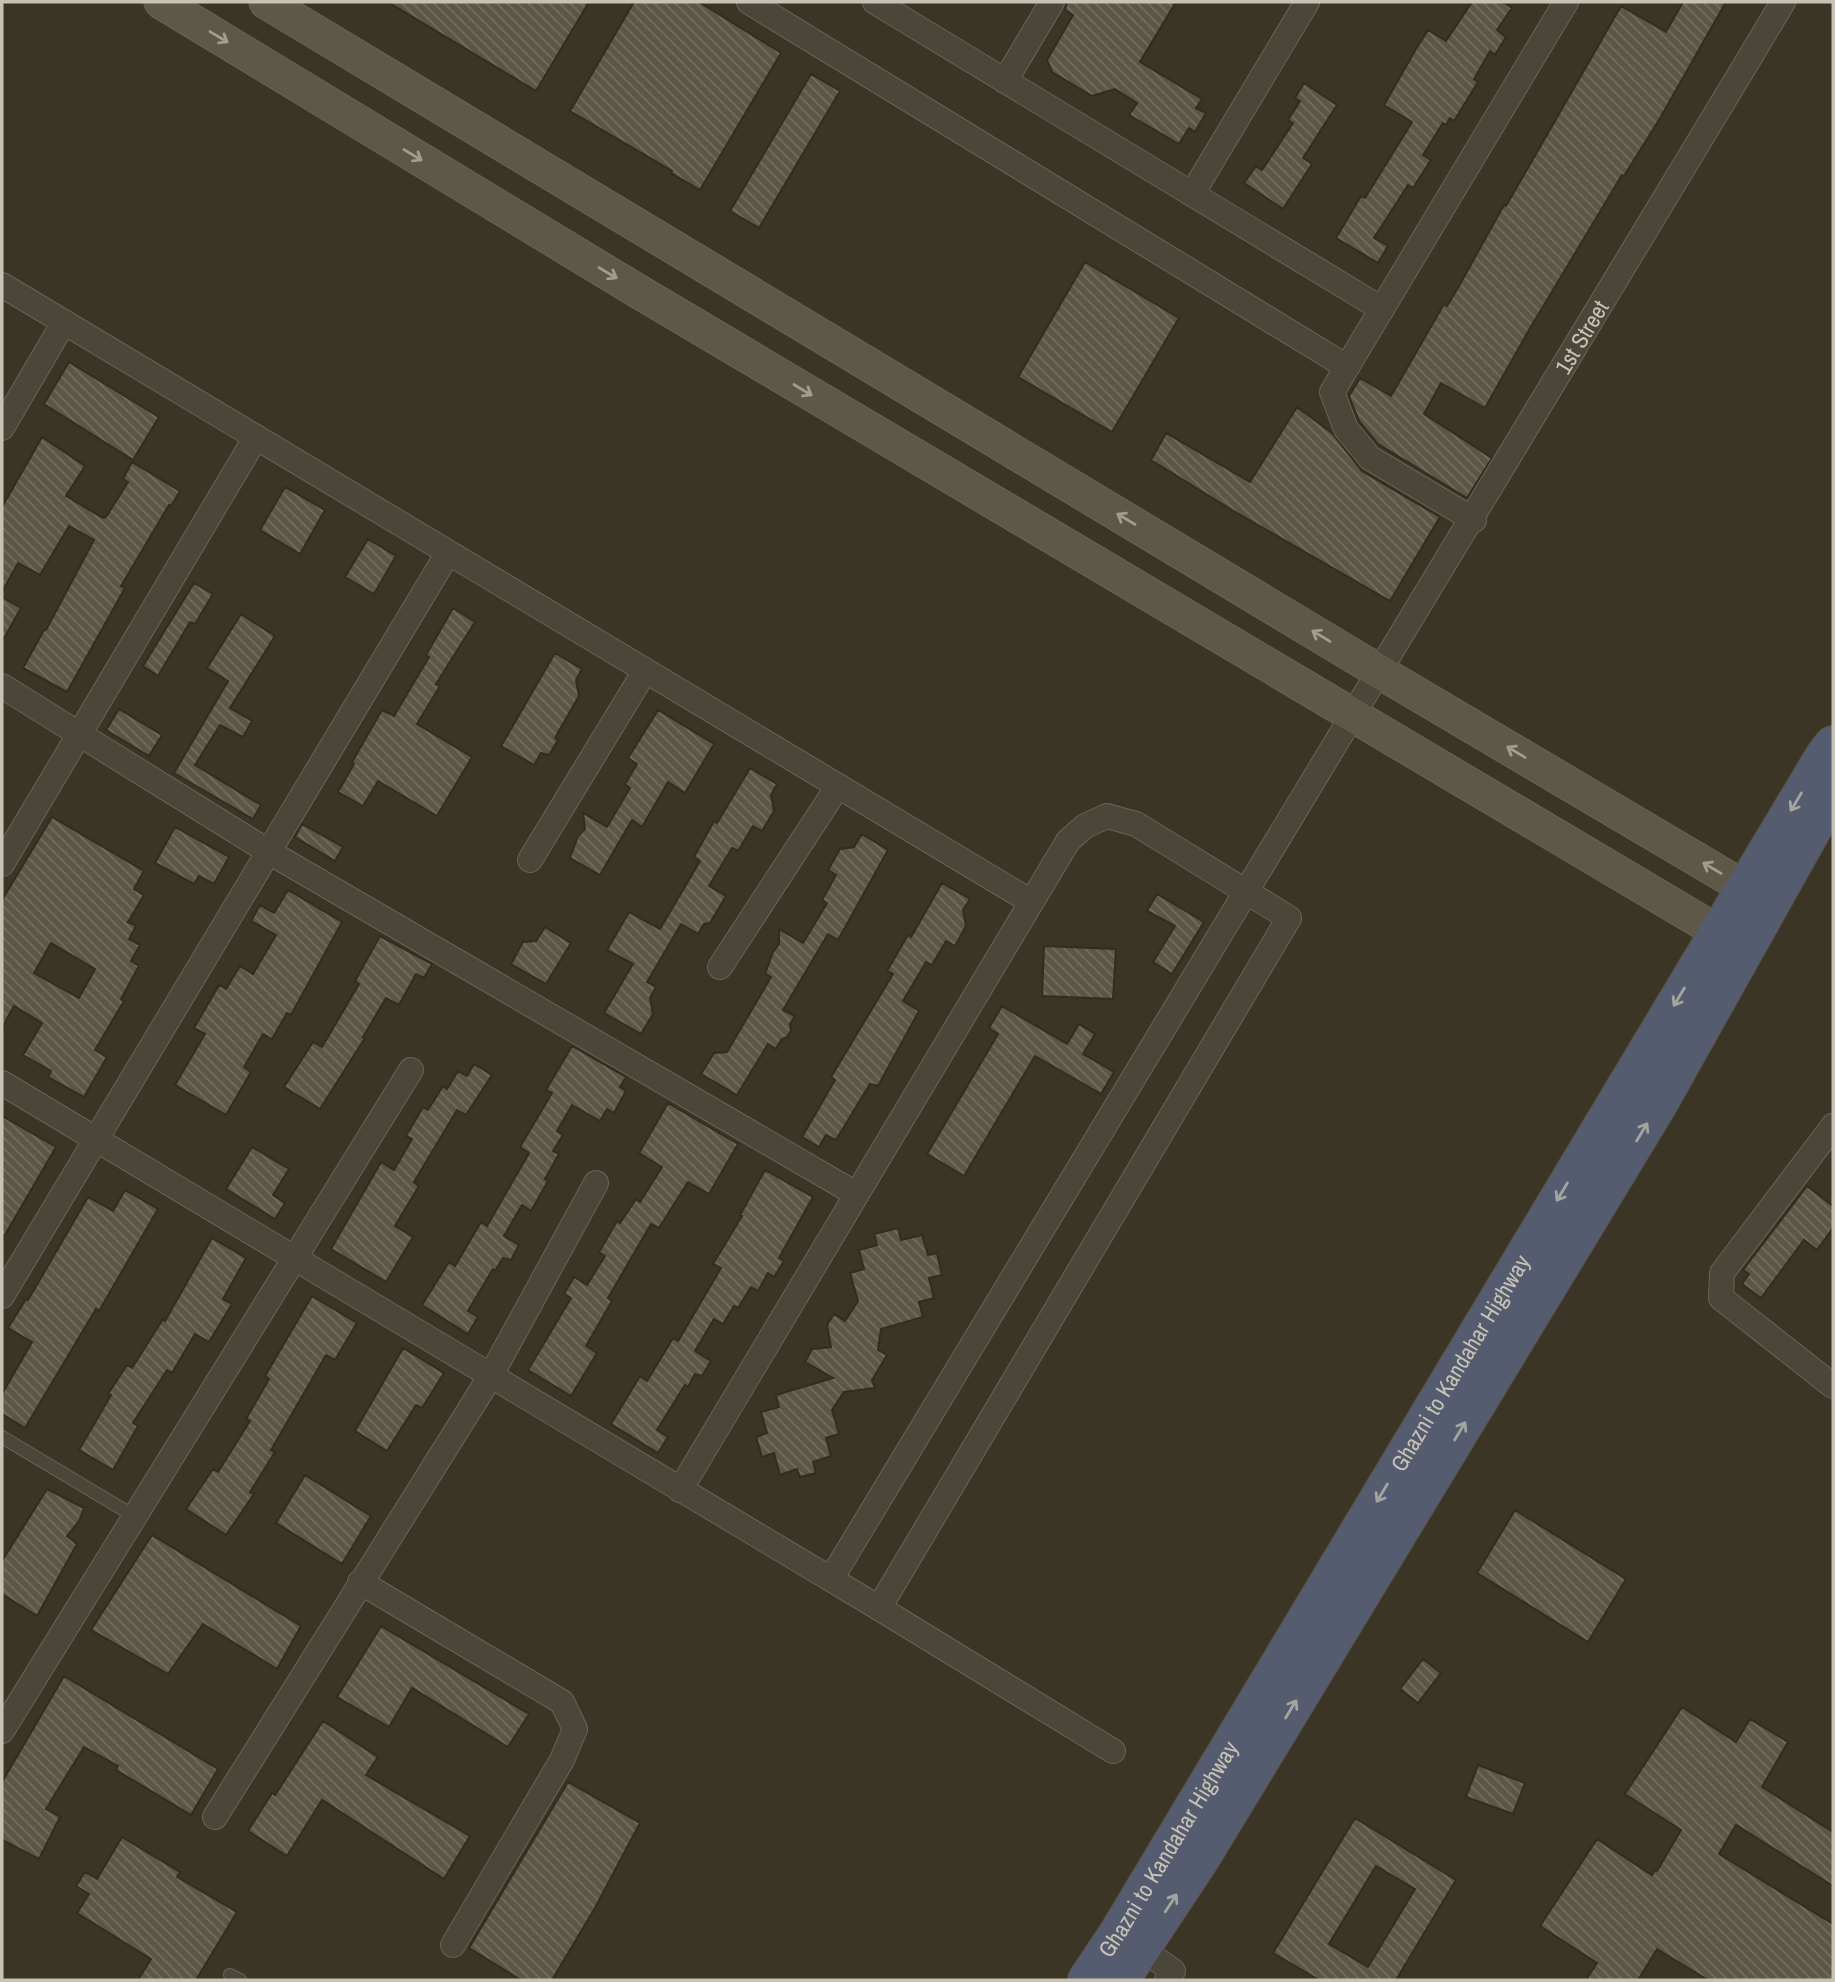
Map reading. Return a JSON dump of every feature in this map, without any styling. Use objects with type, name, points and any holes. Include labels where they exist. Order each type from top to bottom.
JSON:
[{"type":"highway","name":"Ghazni to Kandahar Highway","points":[[1087,1980],[1130,1940],[1732,940],[1831,764]]},
{"type":"highway","name":"Ghazni to Kandahar Highway","points":[[1121,1980],[1130,1940]]},
{"type":"street","points":[[160,2],[659,304],[1732,940]]},
{"type":"street","points":[[266,2],[1380,672],[1758,896]]},
{"type":"street","points":[[749,2],[1347,367]]},
{"type":"street","points":[[875,2],[1382,309]]},
{"type":"street","points":[[1005,81],[1052,2]]},
{"type":"street","points":[[1192,194],[1307,2]]},
{"type":"street","points":[[1474,520],[1370,458],[1346,429],[1332,392],[1566,2]]},
{"type":"street","name":"1st Street","points":[[831,1579],[1246,891],[1474,520],[1783,2]]},
{"type":"street","points":[[2,285],[1030,901]]},
{"type":"street","points":[[2,428],[64,322]]},
{"type":"street","points":[[2,864],[256,437]]},
{"type":"street","points":[[2,1296],[449,553]]},
{"type":"street","points":[[530,860],[645,671]]},
{"type":"street","points":[[2,687],[269,852],[856,1194]]},
{"type":"street","points":[[720,967],[838,786]]},
{"type":"street","points":[[680,1490],[1068,841],[1085,826],[1107,816],[1136,824],[1289,918],[878,1608]]},
{"type":"street","points":[[2,1731],[296,1260],[411,1070]]},
{"type":"street","points":[[2,1083],[1113,1751]]},
{"type":"street","points":[[1833,1126],[1722,1273],[1721,1298],[1833,1386]]},
{"type":"street","points":[[215,1817],[490,1377],[596,1183]]},
{"type":"street","points":[[360,1582],[562,1702],[575,1728],[562,1760],[453,1945]]},
{"type":"street","points":[[1130,1940],[1173,1971],[1167,1980]]},
{"type":"lane","points":[[2,1437],[134,1516]]},
{"type":"building","points":[[388,2],[589,2],[536,91]]},
{"type":"building","points":[[634,2],[699,2],[781,53],[700,190],[570,111]]},
{"type":"building","points":[[1067,2],[1176,2],[1140,62],[1202,99],[1196,108],[1206,113],[1195,132],[1189,128],[1179,144],[1129,115],[1137,103],[1115,89],[1092,96],[1052,72],[1047,60],[1073,15],[1065,10]]},
{"type":"building","points":[[1472,2],[1503,2],[1512,8],[1497,30],[1506,37],[1495,55],[1490,51],[1474,79],[1478,82],[1454,121],[1450,118],[1446,125],[1443,123],[1423,155],[1431,160],[1413,188],[1408,185],[1374,238],[1388,246],[1378,263],[1336,238],[1361,196],[1365,198],[1412,122],[1384,105],[1416,49],[1428,30],[1446,41]]},
{"type":"building","points":[[1683,2],[1726,2],[1659,120],[1624,176],[1622,175],[1485,408],[1441,383],[1424,414],[1492,458],[1467,498],[1378,444],[1359,421],[1349,396],[1360,378],[1391,396],[1444,304],[1447,306],[1459,286],[1621,6],[1666,32]]},
{"type":"building","points":[[811,74],[840,91],[759,228],[730,211]]},
{"type":"building","points":[[1304,83],[1337,105],[1303,158],[1312,164],[1283,209],[1244,183],[1256,166],[1262,170],[1293,123],[1288,120],[1300,101],[1295,98]]},
{"type":"building","points":[[1085,262],[1179,318],[1112,432],[1018,377]]},
{"type":"building","points":[[69,362],[159,417],[133,460],[44,404]]},
{"type":"building","points":[[1297,407],[1332,433],[1362,471],[1440,517],[1390,601],[1151,460],[1166,433],[1250,482]]},
{"type":"building","points":[[42,437],[85,466],[66,496],[103,518],[128,482],[123,479],[132,462],[180,491],[121,586],[125,588],[67,692],[23,668],[94,540],[69,526],[40,575],[18,563],[2,592],[2,507]]},
{"type":"building","points":[[285,487],[325,510],[300,554],[260,530]]},
{"type":"building","points":[[368,539],[396,556],[374,594],[345,577]]},
{"type":"building","points":[[194,583],[213,594],[195,624],[190,622],[158,676],[143,666]]},
{"type":"building","points":[[2,597],[21,608],[2,642]]},
{"type":"building","points":[[453,608],[475,622],[436,684],[440,686],[417,724],[472,757],[437,816],[378,781],[363,806],[338,792],[382,710],[394,716],[429,657],[426,655]]},
{"type":"building","points":[[241,614],[275,636],[230,708],[252,721],[243,737],[220,725],[195,765],[261,805],[253,819],[174,773],[228,681],[207,668]]},
{"type":"building","points":[[555,653],[582,669],[576,680],[579,696],[555,738],[558,740],[549,755],[541,753],[534,765],[501,746]]},
{"type":"building","points":[[119,709],[162,735],[149,756],[106,730]]},
{"type":"building","points":[[658,710],[714,744],[685,793],[668,782],[642,827],[632,820],[600,875],[570,858],[578,836],[585,829],[583,813],[607,827],[630,788],[625,784],[637,764],[628,758]]},
{"type":"building","points":[[750,768],[777,784],[771,795],[774,811],[762,831],[753,826],[738,851],[732,848],[709,886],[726,896],[710,923],[704,924],[698,934],[681,924],[647,982],[656,987],[650,998],[653,1014],[641,1034],[604,1013],[633,964],[607,950],[629,912],[660,929],[700,861],[694,857],[714,821],[717,823]]},
{"type":"building","points":[[52,817],[144,871],[134,889],[144,895],[128,922],[136,926],[129,939],[140,945],[131,961],[139,966],[121,999],[124,1001],[95,1050],[107,1057],[84,1097],[48,1077],[51,1071],[23,1055],[42,1023],[14,1006],[2,1028],[2,900]],"holes":[[[51,943],[95,969],[79,998],[34,973]]]},
{"type":"building","points":[[302,824],[343,847],[335,861],[295,837]]},
{"type":"building","points":[[175,827],[229,857],[214,884],[199,876],[194,884],[155,863]]},
{"type":"building","points":[[862,834],[888,850],[838,940],[828,934],[783,1010],[795,1016],[788,1036],[781,1040],[776,1049],[768,1044],[737,1095],[701,1074],[714,1053],[727,1052],[771,977],[765,974],[779,944],[779,929],[803,943],[827,903],[822,900],[836,875],[828,870],[840,849],[854,847]]},
{"type":"building","points":[[942,883],[970,899],[963,910],[966,926],[955,946],[946,941],[932,965],[926,962],[903,1001],[919,1011],[878,1086],[870,1084],[836,1140],[826,1135],[819,1147],[802,1137],[835,1080],[831,1077],[893,974],[887,971],[908,935],[911,937]]},
{"type":"building","points":[[288,890],[342,922],[291,1015],[287,1013],[272,1039],[263,1034],[244,1067],[251,1072],[226,1115],[175,1085],[205,1034],[194,1028],[219,985],[226,989],[240,966],[253,974],[276,935],[251,921],[260,905],[274,913]]},
{"type":"building","points":[[1157,894],[1204,922],[1172,974],[1153,962],[1175,926],[1147,911]]},
{"type":"building","points":[[545,927],[571,943],[546,984],[511,964],[523,942],[536,941]]},
{"type":"building","points":[[380,936],[432,964],[424,978],[416,974],[399,1005],[386,998],[363,1037],[365,1038],[320,1109],[284,1087],[313,1042],[322,1047],[359,984],[355,981]]},
{"type":"building","points":[[1044,946],[1116,949],[1113,999],[1042,996]]},
{"type":"building","points":[[1002,1006],[1067,1044],[1079,1024],[1095,1034],[1083,1054],[1114,1072],[1101,1094],[1035,1056],[964,1176],[927,1154],[998,1034],[989,1028]]},
{"type":"building","points":[[572,1046],[626,1077],[620,1087],[626,1091],[614,1113],[607,1109],[600,1121],[572,1105],[557,1131],[563,1135],[553,1151],[559,1154],[545,1179],[548,1181],[531,1211],[522,1205],[504,1236],[519,1245],[511,1260],[503,1258],[495,1271],[493,1269],[468,1311],[478,1317],[468,1334],[422,1305],[449,1262],[455,1266],[481,1222],[487,1226],[529,1153],[520,1147],[552,1093],[546,1090]]},
{"type":"building","points":[[474,1064],[492,1075],[466,1115],[457,1110],[414,1182],[419,1186],[395,1226],[413,1237],[386,1282],[331,1249],[381,1162],[394,1170],[412,1139],[406,1136],[423,1107],[428,1110],[443,1086],[447,1089],[458,1071],[467,1076]]},
{"type":"building","points":[[668,1103],[738,1144],[709,1194],[688,1182],[659,1228],[651,1224],[608,1298],[612,1301],[586,1346],[597,1353],[571,1396],[528,1370],[571,1298],[564,1294],[574,1277],[587,1285],[605,1256],[599,1252],[617,1221],[620,1223],[636,1199],[640,1202],[662,1167],[639,1153]]},
{"type":"building","points":[[2,1116],[56,1147],[2,1240]]},
{"type":"building","points":[[252,1147],[289,1169],[273,1195],[285,1203],[275,1219],[226,1189]]},
{"type":"building","points":[[765,1170],[813,1197],[779,1258],[784,1261],[774,1277],[768,1273],[758,1291],[751,1287],[738,1308],[734,1306],[723,1324],[714,1319],[695,1351],[711,1361],[702,1376],[695,1374],[688,1387],[685,1385],[657,1430],[668,1437],[658,1453],[611,1424],[640,1376],[647,1381],[673,1338],[678,1341],[721,1268],[713,1264],[742,1216],[740,1215]]},
{"type":"building","points":[[1807,1186],[1833,1206],[1833,1228],[1817,1250],[1804,1240],[1761,1298],[1742,1284],[1749,1274],[1743,1270]]},
{"type":"building","points":[[125,1190],[158,1209],[99,1311],[96,1309],[25,1428],[2,1414],[2,1394],[32,1342],[8,1328],[26,1299],[28,1300],[88,1197],[113,1211]]},
{"type":"building","points":[[898,1228],[901,1240],[922,1235],[928,1255],[937,1253],[942,1275],[929,1278],[934,1298],[919,1302],[923,1317],[881,1329],[878,1350],[887,1355],[872,1380],[875,1388],[844,1392],[832,1410],[839,1434],[826,1438],[831,1456],[813,1462],[816,1473],[800,1477],[797,1469],[780,1475],[774,1453],[762,1457],[756,1437],[767,1433],[761,1412],[779,1407],[776,1395],[833,1378],[805,1362],[812,1349],[831,1347],[827,1325],[834,1314],[845,1321],[858,1301],[850,1273],[864,1269],[859,1250],[877,1245],[874,1234]]},
{"type":"building","points":[[212,1238],[246,1258],[223,1299],[232,1304],[209,1342],[195,1334],[172,1373],[167,1370],[133,1423],[138,1426],[113,1470],[79,1450],[111,1395],[108,1394],[127,1365],[132,1368],[163,1319],[165,1321]]},
{"type":"building","points":[[312,1296],[357,1323],[335,1360],[326,1355],[271,1450],[275,1452],[250,1492],[254,1494],[226,1535],[186,1509],[213,1469],[218,1472],[250,1421],[246,1419],[269,1379],[265,1376]]},
{"type":"building","points":[[403,1348],[444,1373],[422,1408],[416,1405],[387,1451],[355,1431]]},
{"type":"building","points":[[305,1475],[371,1516],[342,1564],[276,1523]]},
{"type":"building","points":[[47,1489],[84,1508],[79,1521],[67,1536],[77,1544],[37,1616],[2,1594],[2,1561]]},
{"type":"building","points":[[1515,1510],[1626,1579],[1588,1642],[1477,1573]]},
{"type":"building","points":[[152,1535],[301,1626],[277,1669],[203,1624],[168,1674],[91,1630]]},
{"type":"building","points":[[381,1626],[529,1714],[508,1747],[412,1688],[389,1727],[337,1697]]},
{"type":"building","points":[[1423,1659],[1441,1673],[1418,1703],[1400,1689]]},
{"type":"building","points":[[64,1676],[218,1769],[191,1815],[116,1770],[118,1766],[84,1747],[46,1809],[60,1817],[39,1859],[2,1840],[2,1782]]},
{"type":"building","points":[[1682,1707],[1736,1742],[1750,1719],[1788,1742],[1762,1787],[1833,1832],[1833,1886],[1736,1825],[1719,1854],[1833,1924],[1833,1980],[1708,1980],[1657,1949],[1638,1980],[1586,1980],[1597,1963],[1540,1926],[1597,1839],[1652,1875],[1657,1871],[1681,1830],[1625,1794]]},
{"type":"building","points":[[323,1721],[378,1757],[366,1775],[470,1836],[444,1879],[322,1800],[287,1856],[248,1831]]},
{"type":"building","points":[[1478,1765],[1525,1783],[1513,1814],[1466,1797]]},
{"type":"building","points":[[568,1782],[640,1823],[595,1908],[552,1980],[521,1980],[469,1948]]},
{"type":"building","points":[[1355,1818],[1456,1880],[1396,1980],[1319,1980],[1273,1953]],"holes":[[[1376,1866],[1415,1889],[1368,1967],[1329,1944]]]},
{"type":"building","points":[[122,1837],[180,1872],[177,1877],[237,1912],[196,1980],[138,1980],[151,1959],[77,1913],[89,1894],[76,1886],[85,1872],[97,1879]]}]
